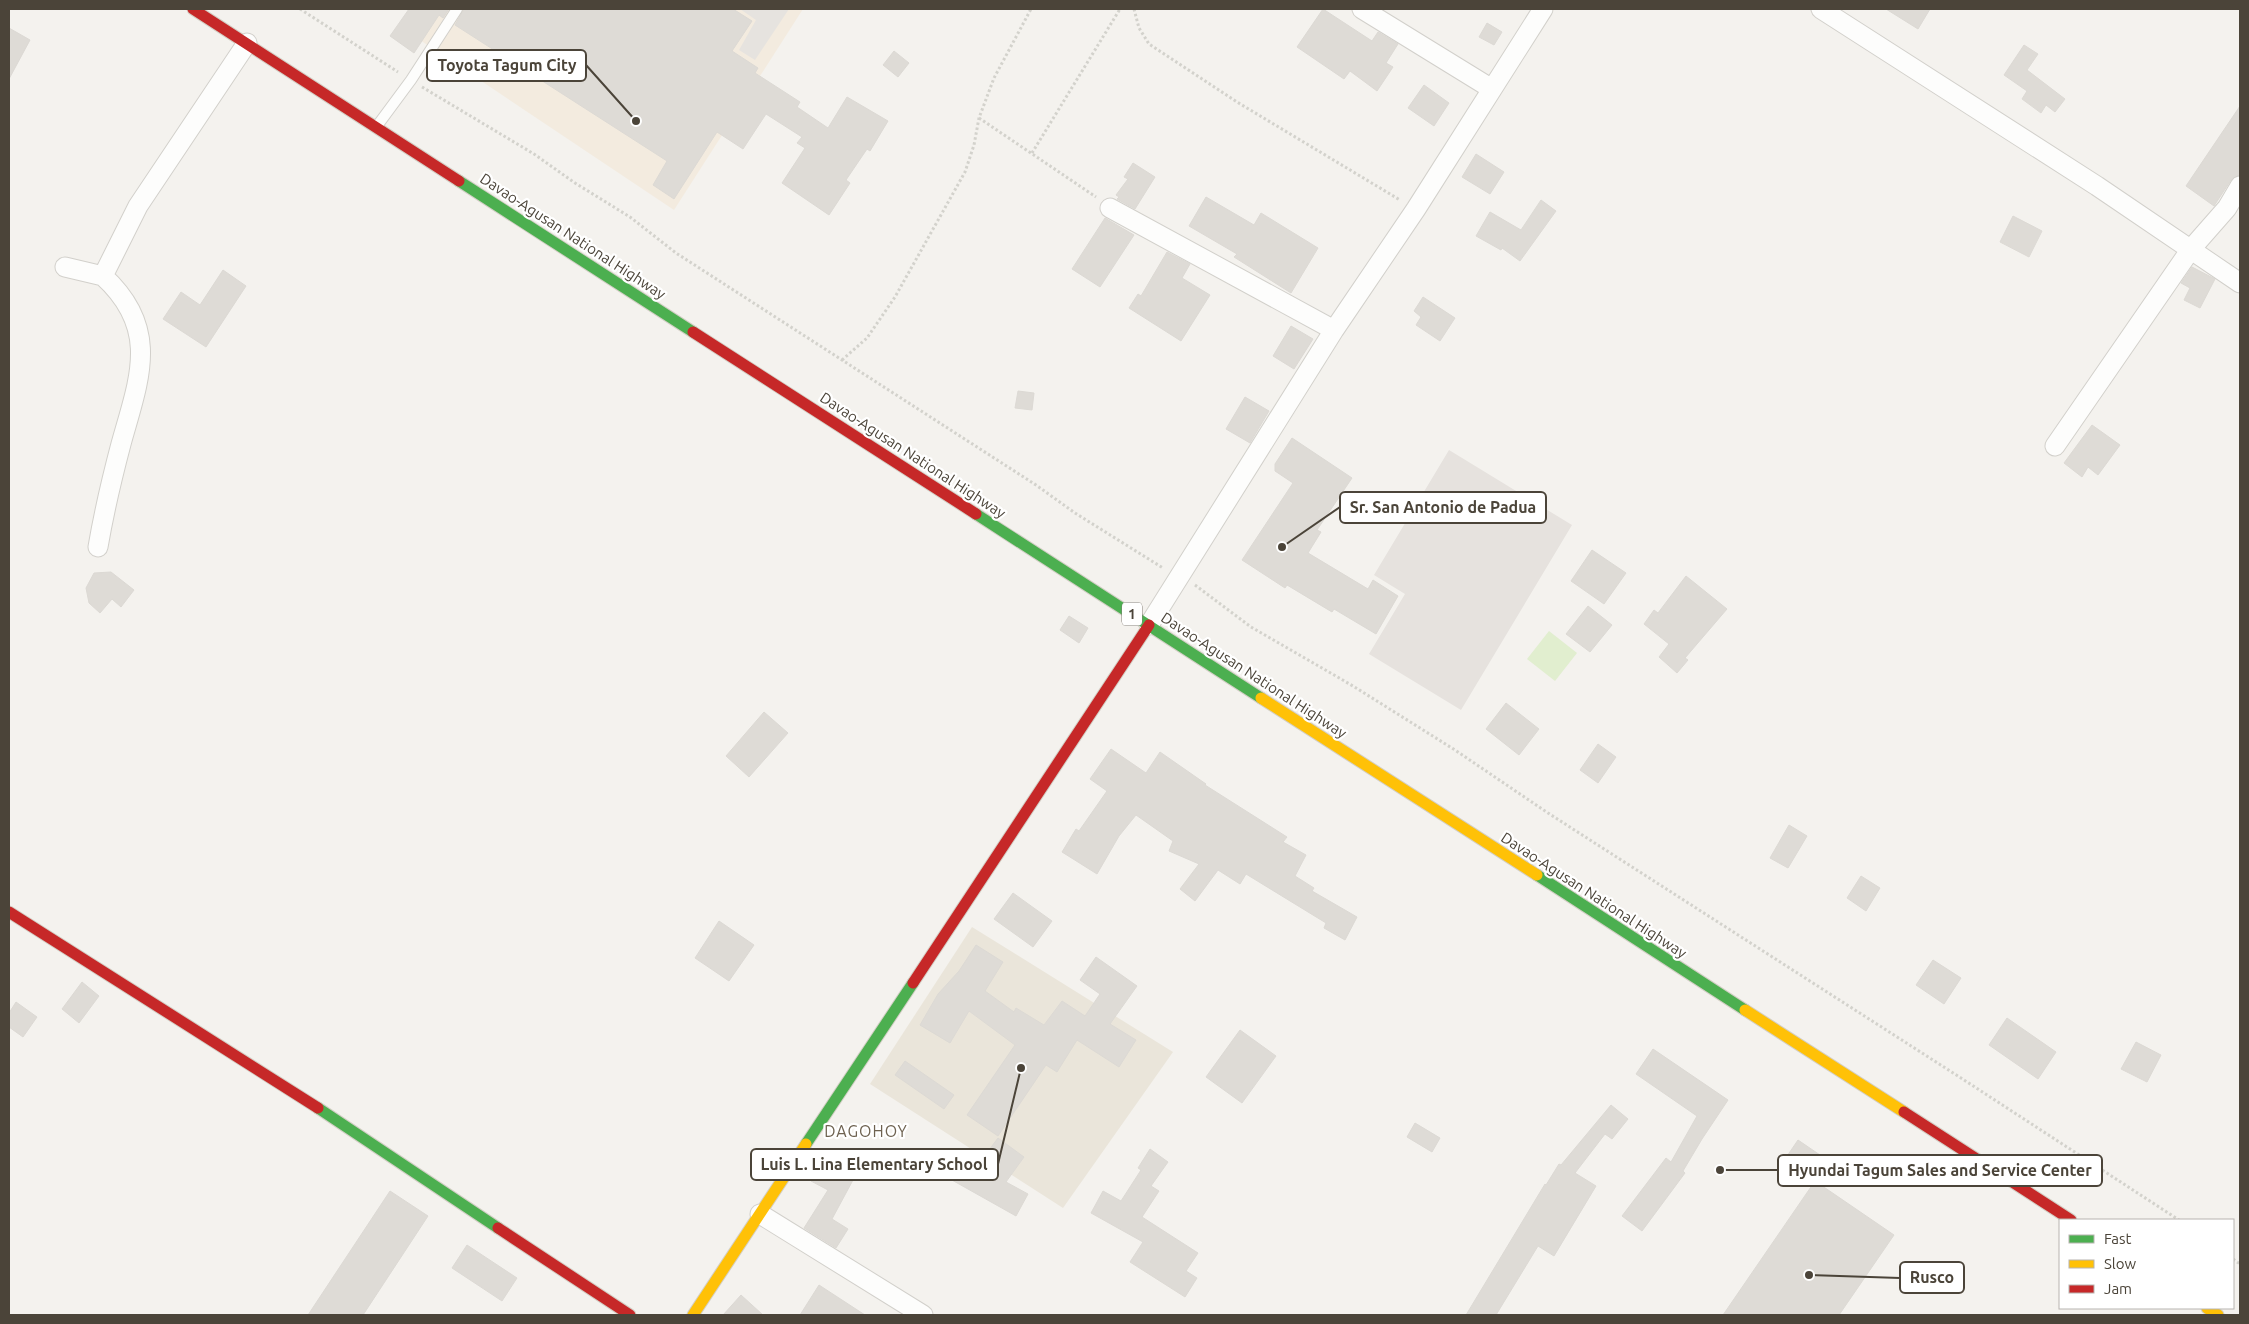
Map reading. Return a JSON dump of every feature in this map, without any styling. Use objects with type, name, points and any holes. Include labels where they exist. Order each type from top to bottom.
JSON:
[{"type":"main road","name":"Davao-Agusan National Highway","points":[[193,9],[2069,1219]]},
{"type":"main road","points":[[693,1315],[1149,625]]},
{"type":"main road","points":[[9,912],[350,1129],[630,1315]]},
{"type":"street","points":[[1362,9],[1492,89]]},
{"type":"street","points":[[1149,625],[1334,330],[1416,209],[1544,9]]},
{"type":"street","points":[[1821,9],[2240,282]]},
{"type":"street","points":[[103,276],[138,206],[246,43]]},
{"type":"street","points":[[2054,446],[2191,250],[2227,208],[2240,186]]},
{"type":"street","points":[[1110,208],[1334,330]]},
{"type":"street","points":[[65,267],[103,276],[121,292],[131,310],[141,355],[138,386],[105,506],[98,547]]},
{"type":"street","points":[[760,1214],[923,1315]]},
{"type":"lane","points":[[376,127],[411,80],[457,9]]},
{"type":"path","points":[[300,9],[411,80],[534,154],[630,218],[676,253],[1157,565],[1181,576],[1251,627],[1455,750],[1548,813],[1886,1029],[2177,1219]]},
{"type":"path","points":[[842,360],[867,338],[895,297],[965,172],[974,145],[979,118],[994,78],[1031,9]]},
{"type":"path","points":[[1032,153],[1120,9]]},
{"type":"path","points":[[1134,9],[1139,28],[1149,44],[1237,102],[1416,209]]},
{"type":"path","points":[[979,118],[1110,208]]},
{"type":"shaded area","points":[[422,9],[803,9],[674,210],[408,32]]},
{"type":"shaded area","points":[[740,9],[789,9],[755,60],[739,50],[756,20]]},
{"type":"shaded area","points":[[1449,450],[1572,525],[1461,710],[1369,654],[1405,594],[1374,575]]},
{"type":"shaded area","points":[[972,927],[1173,1052],[1063,1208],[870,1084]]},
{"type":"green space","points":[[1549,631],[1577,653],[1555,681],[1527,659]]},
{"type":"building","points":[[409,9],[449,9],[443,18],[439,15],[414,53],[390,36]]},
{"type":"building","points":[[464,9],[733,9],[752,21],[732,51],[758,68],[755,73],[800,102],[797,107],[828,128],[847,97],[888,121],[870,151],[867,149],[846,180],[850,183],[829,215],[782,183],[805,148],[797,143],[802,137],[766,114],[743,149],[717,132],[674,199],[653,185],[667,161],[455,25]]},
{"type":"building","points":[[1323,9],[1372,41],[1378,32],[1398,44],[1386,63],[1393,67],[1377,91],[1350,71],[1344,79],[1297,47]]},
{"type":"building","points":[[1886,9],[1930,9],[1918,29]]},
{"type":"building","points":[[1487,23],[1502,32],[1494,45],[1479,37]]},
{"type":"building","points":[[9,28],[30,40],[9,79]]},
{"type":"building","points":[[2024,45],[2038,54],[2027,70],[2065,99],[2055,112],[2046,105],[2041,113],[2022,99],[2027,91],[2004,75]]},
{"type":"building","points":[[894,51],[909,63],[898,77],[883,65]]},
{"type":"building","points":[[1424,85],[1449,103],[1434,126],[1408,108]]},
{"type":"building","points":[[2240,106],[2240,175],[2231,180],[2214,206],[2186,186]]},
{"type":"building","points":[[1476,154],[1504,172],[1490,194],[1462,177]]},
{"type":"building","points":[[1133,163],[1155,177],[1135,209],[1117,199],[1119,197],[1116,195],[1128,179],[1124,177]]},
{"type":"building","points":[[1206,197],[1254,225],[1261,213],[1318,248],[1291,293],[1234,257],[1237,254],[1189,226]]},
{"type":"building","points":[[1541,200],[1556,211],[1520,261],[1502,248],[1501,250],[1476,236],[1490,212],[1521,230]]},
{"type":"building","points":[[2013,216],[2042,231],[2029,257],[2000,242]]},
{"type":"building","points":[[1105,218],[1134,235],[1100,287],[1072,269]]},
{"type":"building","points":[[1167,252],[1190,264],[1182,278],[1210,295],[1181,341],[1129,308],[1138,294],[1141,296]]},
{"type":"building","points":[[2192,267],[2215,279],[2200,308],[2184,300],[2190,288],[2181,283]]},
{"type":"building","points":[[223,270],[246,286],[206,347],[163,319],[181,292],[200,305]]},
{"type":"building","points":[[1423,297],[1455,318],[1440,341],[1416,325],[1421,317],[1414,311]]},
{"type":"building","points":[[1291,326],[1313,339],[1294,369],[1273,356]]},
{"type":"building","points":[[1018,391],[1034,393],[1032,410],[1015,408]]},
{"type":"building","points":[[1245,397],[1269,411],[1250,443],[1226,429]]},
{"type":"building","points":[[2092,425],[2120,445],[2098,475],[2088,467],[2082,477],[2064,463]]},
{"type":"building","points":[[1292,438],[1352,478],[1317,530],[1321,532],[1308,553],[1368,589],[1373,580],[1398,596],[1376,634],[1334,609],[1332,612],[1287,585],[1285,588],[1242,560],[1293,483],[1275,471],[1275,464]]},
{"type":"building","points":[[1592,550],[1626,573],[1604,604],[1571,581]]},
{"type":"building","points":[[111,572],[134,590],[121,607],[112,599],[100,613],[89,603],[86,588],[94,573]]},
{"type":"building","points":[[1686,576],[1727,609],[1685,658],[1688,660],[1677,673],[1659,657],[1669,644],[1644,624],[1654,610],[1658,613]]},
{"type":"building","points":[[1588,606],[1612,625],[1590,652],[1566,634]]},
{"type":"building","points":[[1069,616],[1088,628],[1079,643],[1060,630]]},
{"type":"building","points":[[1506,703],[1539,729],[1519,755],[1486,729]]},
{"type":"building","points":[[764,712],[788,733],[749,777],[726,756]]},
{"type":"building","points":[[1598,744],[1616,757],[1598,783],[1580,770]]},
{"type":"building","points":[[1111,749],[1146,773],[1160,752],[1205,785],[1287,837],[1283,842],[1306,855],[1295,876],[1314,888],[1312,891],[1357,917],[1345,940],[1324,928],[1326,923],[1246,874],[1240,884],[1218,870],[1195,901],[1180,889],[1199,864],[1169,851],[1173,841],[1136,815],[1119,836],[1097,874],[1062,852],[1076,829],[1079,831],[1107,791],[1090,779]]},
{"type":"building","points":[[1789,825],[1807,836],[1788,868],[1770,858]]},
{"type":"building","points":[[1861,876],[1880,888],[1866,911],[1847,898]]},
{"type":"building","points":[[1013,893],[1052,921],[1033,947],[994,919]]},
{"type":"building","points":[[719,921],[754,945],[729,981],[695,958]]},
{"type":"building","points":[[976,945],[1003,962],[985,991],[1014,1012],[1016,1008],[1044,1025],[1062,1001],[1085,1016],[1100,994],[1080,980],[1096,957],[1137,986],[1110,1024],[1136,1040],[1119,1067],[1077,1040],[1057,1072],[1046,1065],[998,1136],[967,1115],[1015,1045],[969,1011],[950,1043],[920,1025],[938,994],[959,971]]},
{"type":"building","points":[[1933,960],[1961,978],[1944,1004],[1916,985]]},
{"type":"building","points":[[82,982],[99,996],[79,1023],[62,1009]]},
{"type":"building","points":[[16,1002],[37,1017],[23,1037],[9,1027],[9,1013]]},
{"type":"building","points":[[2007,1018],[2056,1052],[2038,1079],[1989,1045]]},
{"type":"building","points":[[1240,1030],[1276,1056],[1242,1103],[1206,1077]]},
{"type":"building","points":[[2136,1042],[2161,1055],[2147,1082],[2121,1069]]},
{"type":"building","points":[[1653,1049],[1728,1100],[1683,1171],[1685,1173],[1642,1231],[1622,1216],[1666,1158],[1671,1162],[1697,1116],[1636,1074]]},
{"type":"building","points":[[905,1061],[954,1095],[944,1109],[895,1075]]},
{"type":"building","points":[[1611,1105],[1628,1119],[1612,1139],[1605,1134],[1575,1173],[1596,1186],[1554,1256],[1538,1246],[1496,1315],[1466,1315],[1545,1184],[1559,1164],[1561,1165]]},
{"type":"building","points":[[1415,1123],[1440,1138],[1432,1152],[1407,1137]]},
{"type":"building","points":[[998,1138],[1024,1157],[1006,1182],[1028,1194],[1016,1216],[943,1175],[955,1153],[977,1166]]},
{"type":"building","points":[[1798,1140],[1820,1155],[1805,1177],[1783,1162]]},
{"type":"building","points":[[1150,1149],[1168,1162],[1151,1186],[1159,1191],[1142,1217],[1198,1253],[1186,1271],[1197,1278],[1185,1297],[1130,1262],[1143,1242],[1091,1213],[1103,1191],[1121,1201],[1141,1170],[1138,1168]]},
{"type":"building","points":[[828,1150],[860,1167],[832,1219],[848,1229],[836,1248],[804,1228],[828,1190],[811,1181]]},
{"type":"building","points":[[1815,1181],[1894,1235],[1839,1315],[1723,1315]]},
{"type":"building","points":[[390,1191],[428,1216],[363,1315],[308,1315]]},
{"type":"building","points":[[467,1245],[517,1278],[502,1301],[452,1268]]},
{"type":"building","points":[[819,1285],[865,1315],[800,1315]]},
{"type":"building","points":[[741,1295],[763,1315],[723,1315]]},
{"type":"traffic: fast","points":[[459,181],[693,332]]},
{"type":"traffic: fast","points":[[976,514],[1261,698]]},
{"type":"traffic: fast","points":[[1537,875],[1745,1010]]},
{"type":"traffic: fast","points":[[806,1144],[913,983]]},
{"type":"traffic: fast","points":[[318,1108],[498,1228]]},
{"type":"traffic: slow","points":[[1261,698],[1537,875]]},
{"type":"traffic: slow","points":[[1745,1010],[1904,1112]]},
{"type":"traffic: slow","points":[[693,1315],[806,1144]]},
{"type":"traffic: slow","points":[[2209,1309],[2218,1315]]},
{"type":"traffic: jam","points":[[193,9],[459,181]]},
{"type":"traffic: jam","points":[[693,332],[976,514]]},
{"type":"traffic: jam","points":[[913,983],[1149,625]]},
{"type":"traffic: jam","points":[[9,912],[318,1108]]},
{"type":"traffic: jam","points":[[1904,1112],[2069,1219]]},
{"type":"traffic: jam","points":[[498,1228],[630,1315]]},
{"type":"place","name":"Toyota Tagum City","points":[[636,121]]},
{"type":"place","name":"Sr. San Antonio de Padua","points":[[1282,547]]},
{"type":"place","name":"Luis L. Lina Elementary School","points":[[1021,1068]]},
{"type":"place","name":"Hyundai Tagum Sales and Service Center","points":[[1720,1170]]},
{"type":"place","name":"Rusco","points":[[1809,1275]]},
{"type":"district","name":"DAGOHOY","points":[[866,1131]]}]
